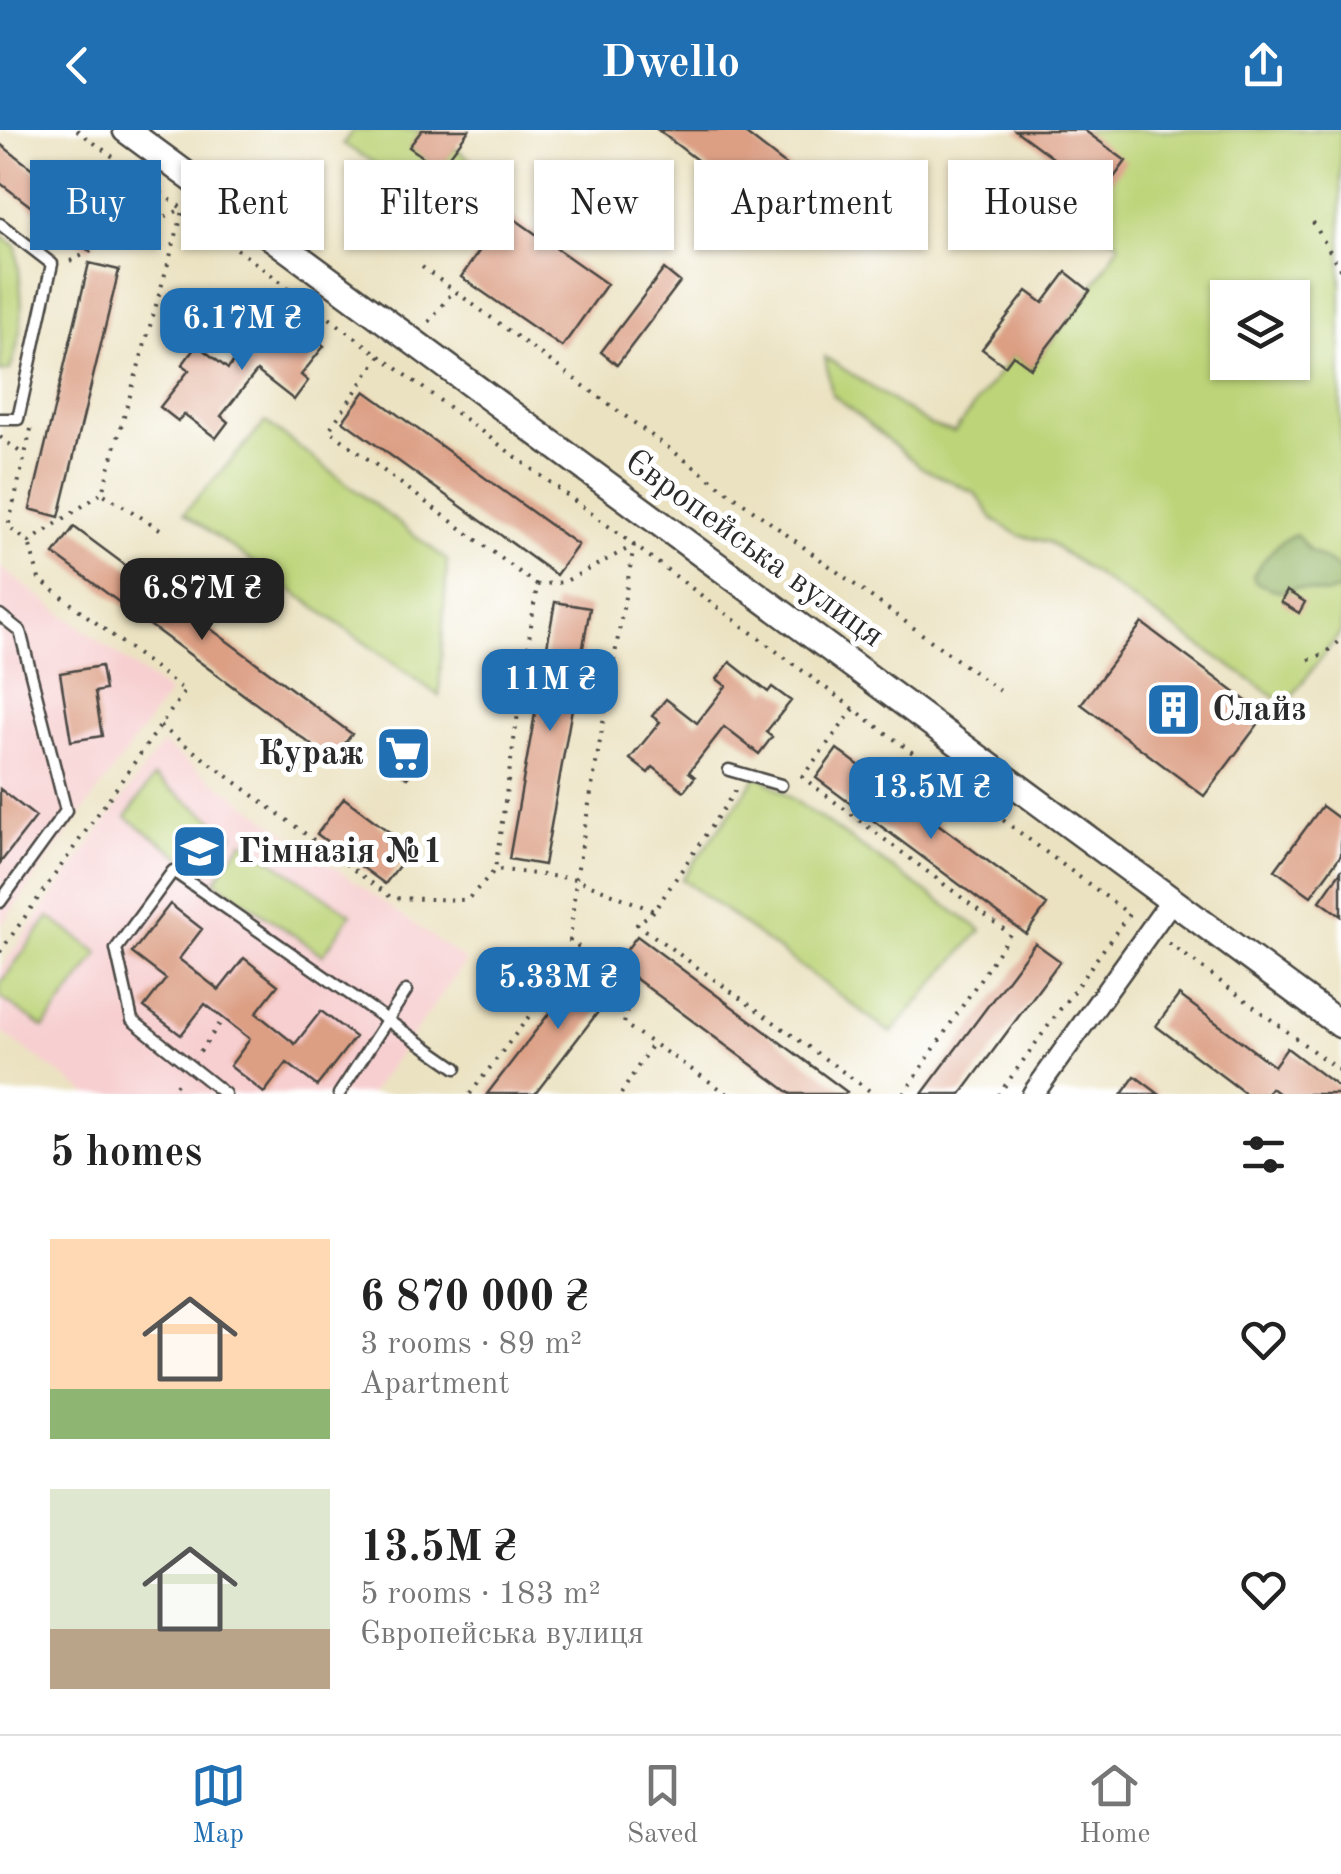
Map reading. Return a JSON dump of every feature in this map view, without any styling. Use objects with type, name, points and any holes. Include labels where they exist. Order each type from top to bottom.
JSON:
[{"type":"street","name":"Європейська вулиця","points":[[126,130],[1341,1024]]},
{"type":"street","points":[[1033,1094],[1172,900]]},
{"type":"lane","points":[[0,224],[52,264],[18,419],[0,419]]},
{"type":"lane","points":[[0,615],[20,631],[66,812],[0,902]]},
{"type":"lane","points":[[729,770],[782,785]]},
{"type":"lane","points":[[225,1094],[132,1020],[116,949],[173,871],[456,1068]]},
{"type":"lane","points":[[339,1094],[406,991]]},
{"type":"path","points":[[77,130],[181,206]]},
{"type":"path","points":[[70,261],[181,209]]},
{"type":"path","points":[[160,529],[102,493],[181,218]]},
{"type":"path","points":[[1313,222],[1341,271]]},
{"type":"path","points":[[240,250],[1341,1072]]},
{"type":"path","points":[[422,266],[1001,692]]},
{"type":"path","points":[[380,356],[329,430],[537,586],[564,582],[634,545]]},
{"type":"path","points":[[0,437],[24,455]]},
{"type":"path","points":[[0,952],[185,691],[39,579],[29,542]]},
{"type":"path","points":[[634,545],[576,878],[570,941],[632,983],[624,1024],[728,1094]]},
{"type":"path","points":[[160,726],[392,898],[467,900],[495,869],[537,586]]},
{"type":"path","points":[[1310,660],[1341,639]]},
{"type":"path","points":[[854,709],[802,776],[1010,934],[904,1094]]},
{"type":"path","points":[[746,775],[654,911],[637,924],[874,1094]]},
{"type":"path","points":[[495,869],[576,878],[654,911]]},
{"type":"path","points":[[999,1094],[1129,914]]},
{"type":"path","points":[[470,1094],[580,948]]},
{"type":"path","points":[[202,1050],[224,1019]]},
{"type":"path","points":[[621,1094],[652,1044]]},
{"type":"shaded area","points":[[0,567],[169,693],[0,927]]},
{"type":"shaded area","name":"Гімназія №1","points":[[162,744],[466,961],[370,1094],[88,1094],[0,1031],[0,969]]},
{"type":"green space","points":[[353,130],[422,130],[410,147],[427,160],[369,160],[343,144]]},
{"type":"green space","points":[[1084,130],[1341,130],[1341,632],[1286,704],[1048,542],[1021,536],[995,521],[975,493],[922,468],[832,394],[825,357],[930,425],[954,432],[1013,355],[1031,368],[1090,291],[1120,244],[1113,238],[1113,160],[1092,160]]},
{"type":"green space","points":[[455,148],[470,160],[446,160]]},
{"type":"green space","points":[[0,234],[16,246],[22,308],[10,370],[0,372]]},
{"type":"green space","points":[[266,422],[447,560],[439,696],[184,513]]},
{"type":"green space","points":[[1296,534],[1309,550],[1340,569],[1341,590],[1327,594],[1296,588],[1279,592],[1255,582],[1253,575],[1266,557]]},
{"type":"green space","points":[[758,775],[981,930],[891,1033],[682,879]]},
{"type":"green space","points":[[154,777],[233,834],[205,874],[126,817]]},
{"type":"green space","points":[[243,841],[351,914],[323,955],[215,881]]},
{"type":"green space","points":[[49,917],[99,953],[44,1028],[0,997],[0,984]]},
{"type":"building","points":[[422,130],[469,130],[447,160],[427,160],[409,147]]},
{"type":"building","points":[[658,130],[741,130],[780,160],[697,160]]},
{"type":"building","points":[[1015,130],[1084,130],[1126,161],[1113,179],[1113,160],[1056,160]]},
{"type":"building","points":[[0,144],[30,167],[30,206],[0,183]]},
{"type":"building","points":[[514,219],[534,233],[534,250],[559,250],[607,284],[562,347],[461,277],[480,250],[514,250]]},
{"type":"building","points":[[89,263],[119,270],[59,517],[30,509]]},
{"type":"building","points":[[664,269],[680,282],[617,365],[601,352]]},
{"type":"building","points":[[1066,272],[1090,291],[1031,368],[1013,355],[1005,366],[982,349],[1027,291],[1043,303]]},
{"type":"building","points":[[266,310],[299,337],[305,330],[324,346],[301,375],[308,381],[294,400],[257,371],[221,416],[228,422],[216,438],[184,414],[178,421],[160,407],[189,370],[182,365],[197,345],[228,369],[256,333],[251,329]]},
{"type":"building","points":[[365,391],[578,545],[556,575],[343,421]]},
{"type":"building","points":[[74,527],[352,734],[332,760],[54,554]]},
{"type":"building","points":[[1287,591],[1305,602],[1299,613],[1281,602]]},
{"type":"building","points":[[555,602],[590,608],[544,865],[509,859]]},
{"type":"building","name":"Слайз","points":[[1142,623],[1265,715],[1204,796],[1081,704]]},
{"type":"building","points":[[730,662],[768,692],[772,687],[791,701],[766,732],[772,737],[759,754],[724,727],[689,772],[695,777],[684,791],[653,767],[648,773],[630,759],[660,722],[652,716],[666,699],[697,723],[726,686],[717,679]]},
{"type":"building","points":[[101,666],[105,690],[95,692],[102,736],[71,741],[60,673]]},
{"type":"building","points":[[402,738],[425,756],[407,778],[384,761]]},
{"type":"building","points":[[837,749],[1047,905],[1026,934],[816,778]]},
{"type":"building","points":[[0,789],[36,817],[0,863]]},
{"type":"building","points":[[344,798],[412,849],[385,884],[317,834]]},
{"type":"building","points":[[1322,806],[1341,820],[1341,855],[1311,896],[1275,870]]},
{"type":"building","points":[[1341,871],[1341,916],[1320,901]]},
{"type":"building","points":[[170,904],[202,929],[179,959],[219,990],[244,958],[278,985],[256,1013],[295,1044],[321,1011],[355,1037],[317,1086],[287,1063],[264,1093],[230,1066],[250,1039],[205,1004],[181,1035],[144,1007],[166,979],[132,953]]},
{"type":"building","points":[[637,936],[847,1092],[791,1094],[616,964]]},
{"type":"building","points":[[1035,943],[1060,961],[961,1094],[922,1094]]},
{"type":"building","points":[[591,959],[621,982],[535,1094],[487,1094]]},
{"type":"building","points":[[1179,995],[1274,1066],[1287,1048],[1341,1089],[1341,1094],[1279,1094],[1271,1088],[1266,1094],[1246,1094],[1156,1026]]},
{"type":"building","points":[[1135,1076],[1159,1094],[1122,1094]]},
{"type":"place","name":"Слайз","points":[[1173,710]]},
{"type":"place","name":"Кураж","points":[[403,754]]},
{"type":"place","name":"Гімназія №1","points":[[199,852]]}]
